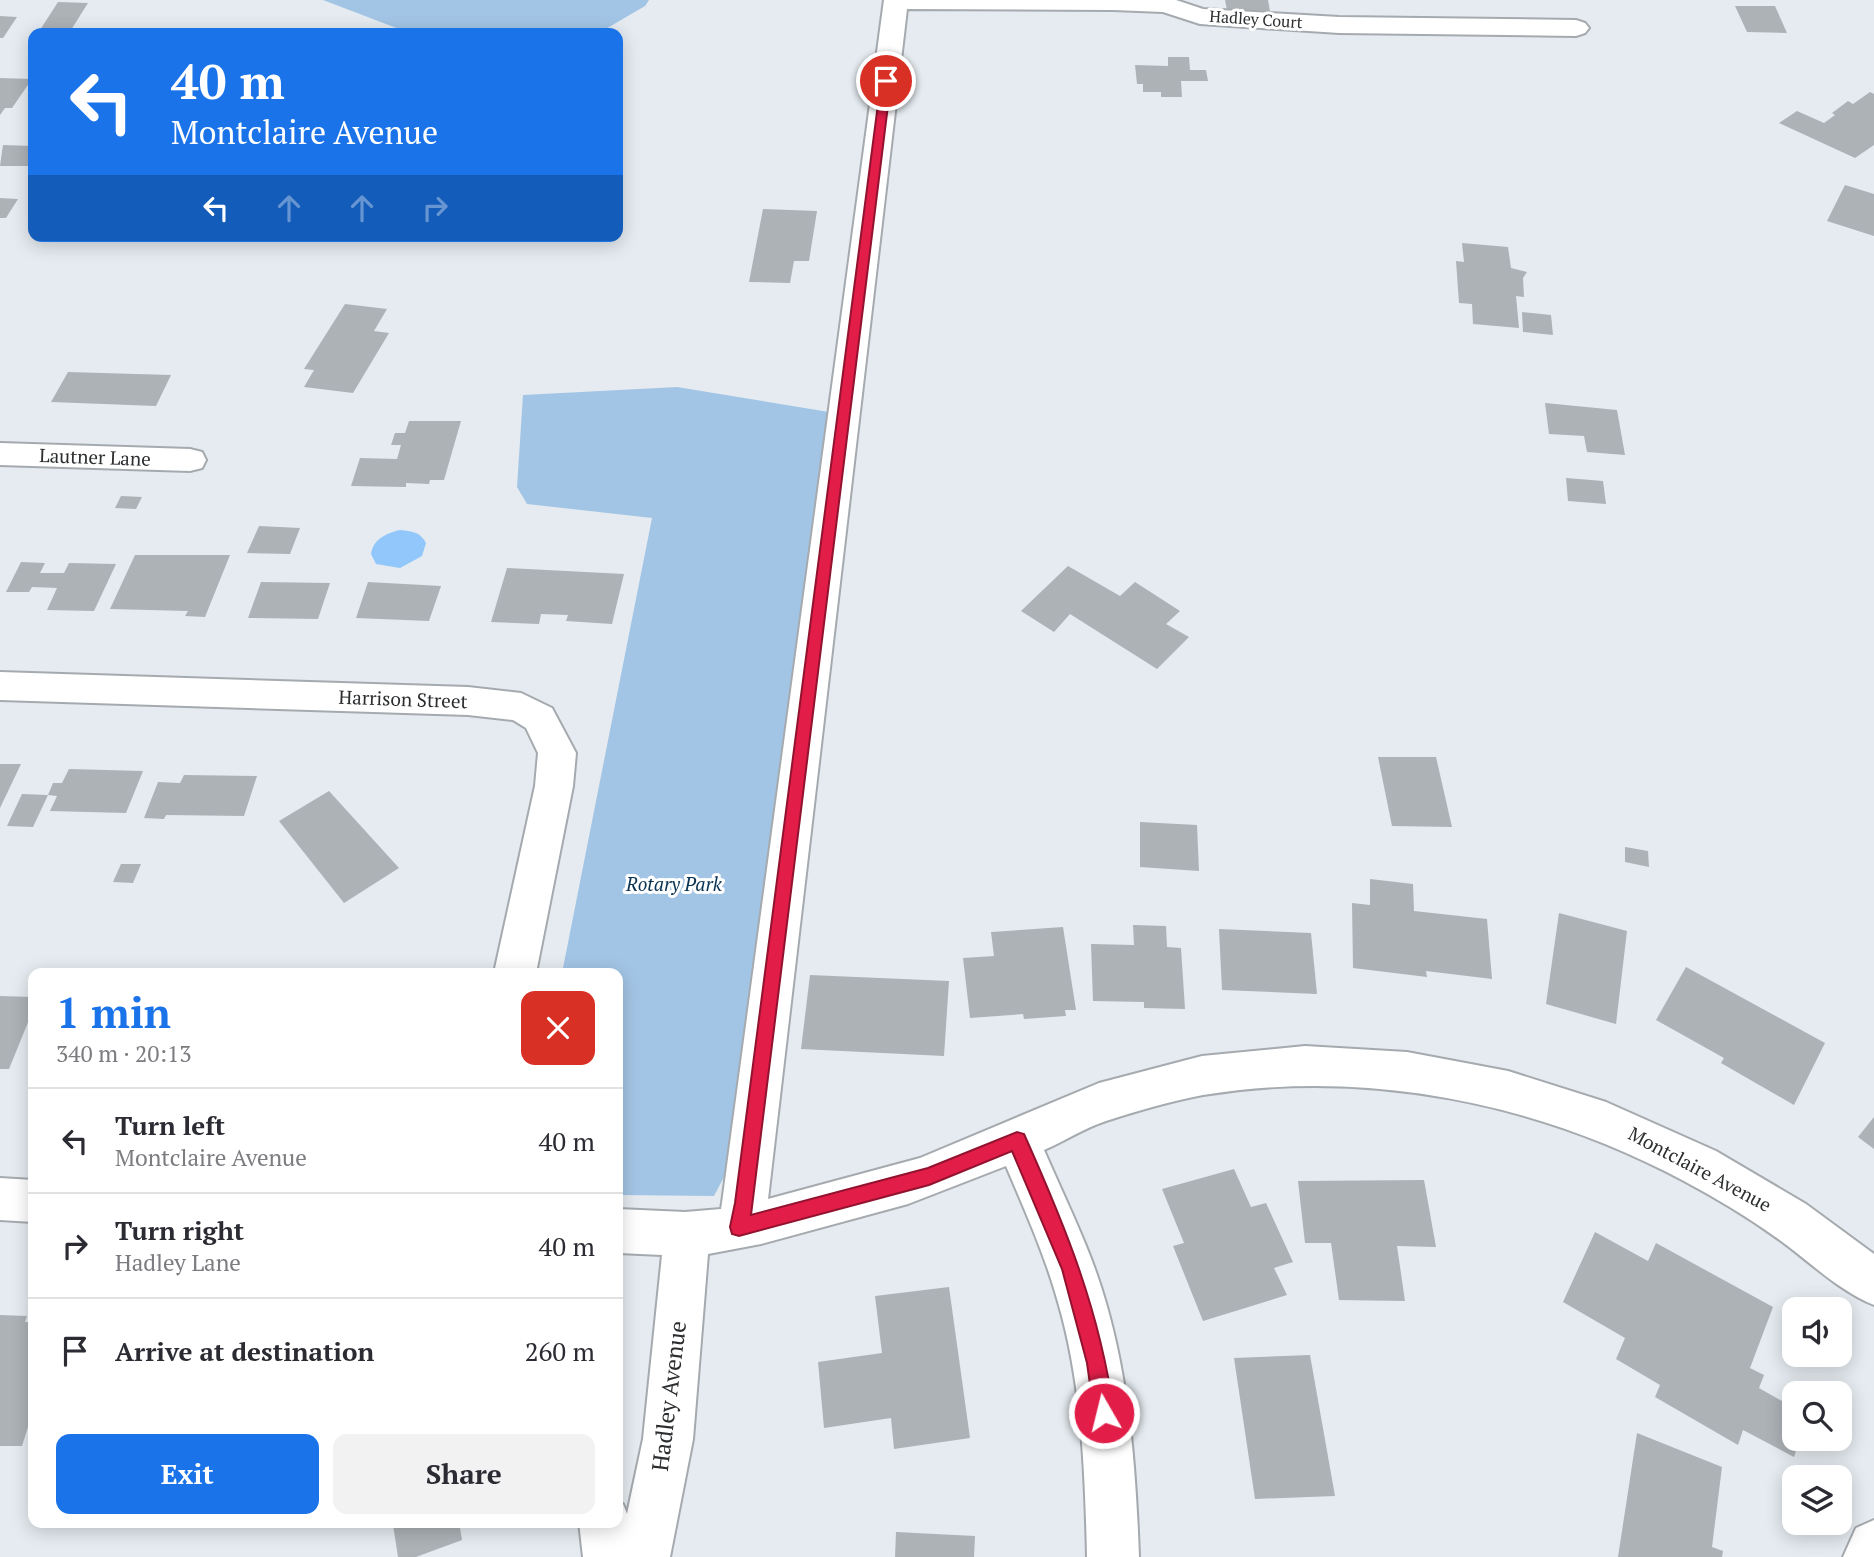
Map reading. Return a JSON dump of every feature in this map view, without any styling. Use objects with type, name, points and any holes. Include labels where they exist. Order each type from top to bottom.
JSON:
[{"type":"street","name":"Hadley Court","points":[[896,1],[1114,2],[1166,5],[1200,16],[1339,25],[1576,28]]},
{"type":"street","points":[[739,1227],[745,1203],[896,1]]},
{"type":"street","name":"Lautner Lane","points":[[0,454],[190,460]]},
{"type":"street","name":"Harrison Street","points":[[0,686],[467,701],[521,707],[539,718],[557,753],[554,786],[516,968]]},
{"type":"street","name":"Montclaire Avenue","points":[[623,1231],[687,1234],[739,1227],[929,1176],[1097,1104],[1194,1077],[1268,1067],[1356,1065],[1447,1076],[1544,1100],[1616,1125],[1686,1158],[1779,1211],[1874,1282]]},
{"type":"street","points":[[1017,1140],[1072,1269],[1097,1363],[1111,1464],[1113,1557]]},
{"type":"street","points":[[0,1199],[28,1201]]},
{"type":"street","name":"Hadley Avenue","points":[[644,1557],[668,1439],[687,1234]]},
{"type":"street","points":[[606,1528],[609,1557]]},
{"type":"street","points":[[1868,1557],[1874,1546]]},
{"type":"green space","points":[[323,0],[649,0],[645,6],[607,28],[396,28]]},
{"type":"green space","name":"Rotary Park","points":[[677,387],[829,412],[733,1160],[714,1196],[623,1195],[623,968],[563,968],[652,518],[527,504],[517,487],[523,395]]},
{"type":"shaded area","points":[[400,530],[415,533],[424,539],[426,543],[422,556],[400,568],[376,564],[371,554],[375,544],[386,535]]},
{"type":"building","points":[[1225,0],[1268,0],[1270,11],[1227,10]]},
{"type":"building","points":[[58,2],[88,3],[72,28],[41,28]]},
{"type":"building","points":[[1735,6],[1775,6],[1787,33],[1747,32]]},
{"type":"building","points":[[0,16],[17,17],[3,38],[0,38]]},
{"type":"building","points":[[1168,57],[1189,57],[1190,70],[1206,70],[1208,81],[1181,81],[1182,97],[1161,97],[1161,92],[1143,92],[1143,84],[1137,84],[1135,65],[1168,66]]},
{"type":"building","points":[[0,78],[28,79],[28,85],[12,108],[5,108],[0,115]]},
{"type":"building","points":[[1870,92],[1874,94],[1874,145],[1855,158],[1779,123],[1797,111],[1824,123],[1848,101],[1853,104]]},
{"type":"building","points":[[3,145],[28,146],[28,166],[0,166]]},
{"type":"building","points":[[1845,185],[1874,194],[1874,236],[1827,221]]},
{"type":"building","points":[[0,198],[18,199],[6,218],[0,218]]},
{"type":"building","points":[[763,209],[817,211],[809,261],[794,261],[790,283],[749,282]]},
{"type":"building","points":[[1462,243],[1508,247],[1511,268],[1527,272],[1523,278],[1524,297],[1516,296],[1519,328],[1473,324],[1472,304],[1459,303],[1456,261],[1464,262]]},
{"type":"building","points":[[345,304],[387,309],[374,331],[389,333],[353,393],[304,387],[314,370],[304,369]]},
{"type":"building","points":[[1522,312],[1551,315],[1553,335],[1523,332]]},
{"type":"building","points":[[68,372],[171,375],[156,406],[51,402]]},
{"type":"building","points":[[1545,403],[1617,410],[1625,455],[1587,452],[1584,436],[1549,434]]},
{"type":"building","points":[[409,421],[461,421],[444,480],[430,480],[429,484],[406,483],[406,487],[351,486],[360,458],[397,459],[401,445],[391,445],[395,433],[405,433]]},
{"type":"building","points":[[1566,478],[1603,481],[1606,504],[1568,501]]},
{"type":"building","points":[[121,496],[142,497],[136,509],[115,508]]},
{"type":"building","points":[[259,526],[300,528],[290,554],[247,553]]},
{"type":"building","points":[[135,555],[230,555],[205,617],[185,616],[188,611],[110,609]]},
{"type":"building","points":[[21,562],[45,563],[40,573],[64,573],[69,563],[116,564],[94,611],[47,610],[57,588],[32,587],[29,592],[6,592]]},
{"type":"building","points":[[1068,566],[1120,596],[1135,582],[1180,611],[1166,624],[1189,637],[1157,669],[1070,614],[1054,632],[1021,611]]},
{"type":"building","points":[[507,568],[624,574],[612,624],[566,621],[568,615],[541,614],[539,624],[491,622]]},
{"type":"building","points":[[261,582],[330,583],[318,619],[248,618]]},
{"type":"building","points":[[368,582],[441,586],[429,621],[356,618]]},
{"type":"building","points":[[1378,757],[1436,757],[1452,827],[1392,826]]},
{"type":"building","points":[[0,764],[21,764],[0,808]]},
{"type":"building","points":[[69,769],[143,771],[126,813],[50,811],[57,796],[48,795],[53,783],[62,783]]},
{"type":"building","points":[[184,775],[257,776],[244,816],[166,815],[164,819],[144,818],[158,782],[180,783]]},
{"type":"building","points":[[329,791],[399,868],[344,903],[279,821]]},
{"type":"building","points":[[22,794],[48,795],[33,827],[7,826]]},
{"type":"building","points":[[1140,822],[1197,825],[1199,871],[1140,867]]},
{"type":"building","points":[[1625,847],[1648,851],[1649,867],[1625,862]]},
{"type":"building","points":[[121,864],[141,864],[133,883],[113,882]]},
{"type":"building","points":[[1370,879],[1413,884],[1414,911],[1487,919],[1492,979],[1426,971],[1427,977],[1353,968],[1352,903],[1370,905]]},
{"type":"building","points":[[1559,913],[1627,931],[1616,1024],[1546,1004]]},
{"type":"building","points":[[1133,925],[1166,926],[1167,947],[1181,948],[1185,1009],[1144,1008],[1144,1002],[1093,1001],[1091,944],[1134,945]]},
{"type":"building","points":[[1063,927],[1076,1010],[1065,1010],[1066,1016],[1024,1019],[1023,1014],[970,1018],[963,958],[994,956],[991,932]]},
{"type":"building","points":[[1219,929],[1311,933],[1317,994],[1222,990]]},
{"type":"building","points":[[1686,967],[1825,1043],[1794,1105],[1721,1063],[1724,1058],[1656,1020]]},
{"type":"building","points":[[810,975],[949,981],[944,1056],[801,1049]]},
{"type":"building","points":[[0,996],[28,997],[28,1022],[9,1069],[0,1069]]},
{"type":"building","points":[[1874,1117],[1874,1149],[1858,1137]]},
{"type":"building","points":[[1234,1169],[1251,1207],[1266,1203],[1293,1262],[1274,1268],[1287,1295],[1203,1321],[1173,1246],[1184,1243],[1162,1189]]},
{"type":"building","points":[[1424,1180],[1436,1247],[1397,1246],[1405,1301],[1339,1300],[1331,1243],[1305,1243],[1298,1181]]},
{"type":"building","points":[[1595,1232],[1648,1261],[1656,1243],[1773,1307],[1750,1368],[1764,1375],[1759,1388],[1782,1401],[1782,1451],[1743,1430],[1738,1445],[1655,1397],[1660,1385],[1616,1359],[1625,1338],[1563,1302]]},
{"type":"building","points":[[949,1287],[970,1438],[894,1449],[891,1418],[824,1428],[818,1362],[882,1353],[875,1296]]},
{"type":"building","points":[[0,1315],[27,1316],[28,1427],[22,1446],[0,1446]]},
{"type":"building","points":[[1310,1355],[1335,1496],[1255,1499],[1234,1358]]},
{"type":"building","points":[[1637,1433],[1722,1467],[1712,1547],[1723,1551],[1722,1557],[1618,1557]]},
{"type":"building","points":[[1783,1451],[1796,1451],[1794,1457]]},
{"type":"building","points":[[393,1528],[460,1528],[462,1540],[416,1557],[398,1557]]},
{"type":"building","points":[[896,1532],[975,1536],[974,1557],[895,1557]]},
{"type":"route","points":[[886,81],[745,1203],[739,1227],[929,1176],[1017,1140],[1072,1269],[1097,1363],[1104,1413]]}]
